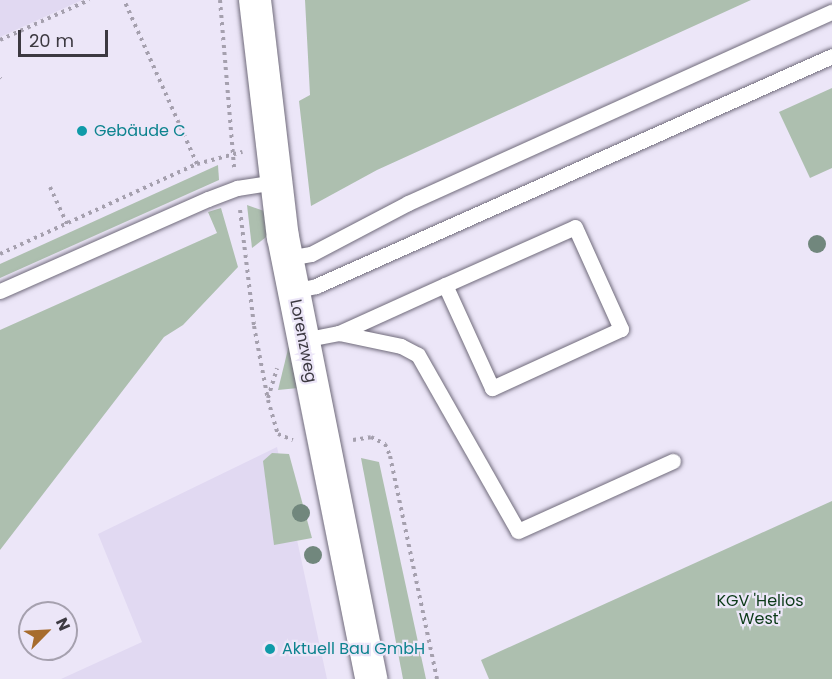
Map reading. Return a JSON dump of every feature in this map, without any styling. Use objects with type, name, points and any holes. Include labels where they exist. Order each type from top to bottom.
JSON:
[{"type":"street","name":"Lorenzweg","points":[[255,0],[275,182],[293,291],[371,679]]},
{"type":"lane","points":[[288,258],[311,254],[408,203],[832,12]]},
{"type":"lane","points":[[293,291],[316,286],[832,56]]},
{"type":"lane","points":[[0,291],[208,199],[237,188],[275,182]]},
{"type":"lane","points":[[303,340],[339,333],[445,285],[575,227],[621,330],[492,388],[445,285]]},
{"type":"lane","points":[[339,333],[401,346],[418,355],[518,531],[673,461]]},
{"type":"path","points":[[0,40],[89,0]]},
{"type":"path","points":[[124,0],[197,164]]},
{"type":"path","points":[[0,255],[217,156],[272,148]]},
{"type":"path","points":[[50,187],[67,224]]},
{"type":"path","points":[[324,443],[371,437],[385,444],[436,679]]},
{"type":"shaded area","points":[[0,0],[82,0],[0,37]]},
{"type":"shaded area","points":[[277,447],[327,679],[61,679],[142,642],[98,534]]},
{"type":"green space","points":[[305,0],[751,0],[377,170],[311,206],[299,101],[310,95]]},
{"type":"green space","points":[[832,88],[832,168],[810,178],[779,112]]},
{"type":"green space","points":[[218,165],[219,180],[0,278],[0,264]]},
{"type":"green space","points":[[247,205],[267,212],[270,234],[252,248]]},
{"type":"green space","points":[[221,208],[238,267],[183,325],[164,337],[0,550],[0,330],[217,233],[208,212]]},
{"type":"green space","points":[[289,345],[298,388],[278,390]]},
{"type":"green space","points":[[272,453],[289,454],[312,538],[274,545],[263,461]]},
{"type":"green space","points":[[361,458],[379,462],[426,679],[403,679]]},
{"type":"green space","name":"KGV 'Helios West'","points":[[832,501],[832,679],[489,679],[481,660]]},
{"type":"place","name":"Gebäude C","points":[[82,131]]},
{"type":"place","name":"Aktuell Bau GmbH","points":[[270,649]]}]
